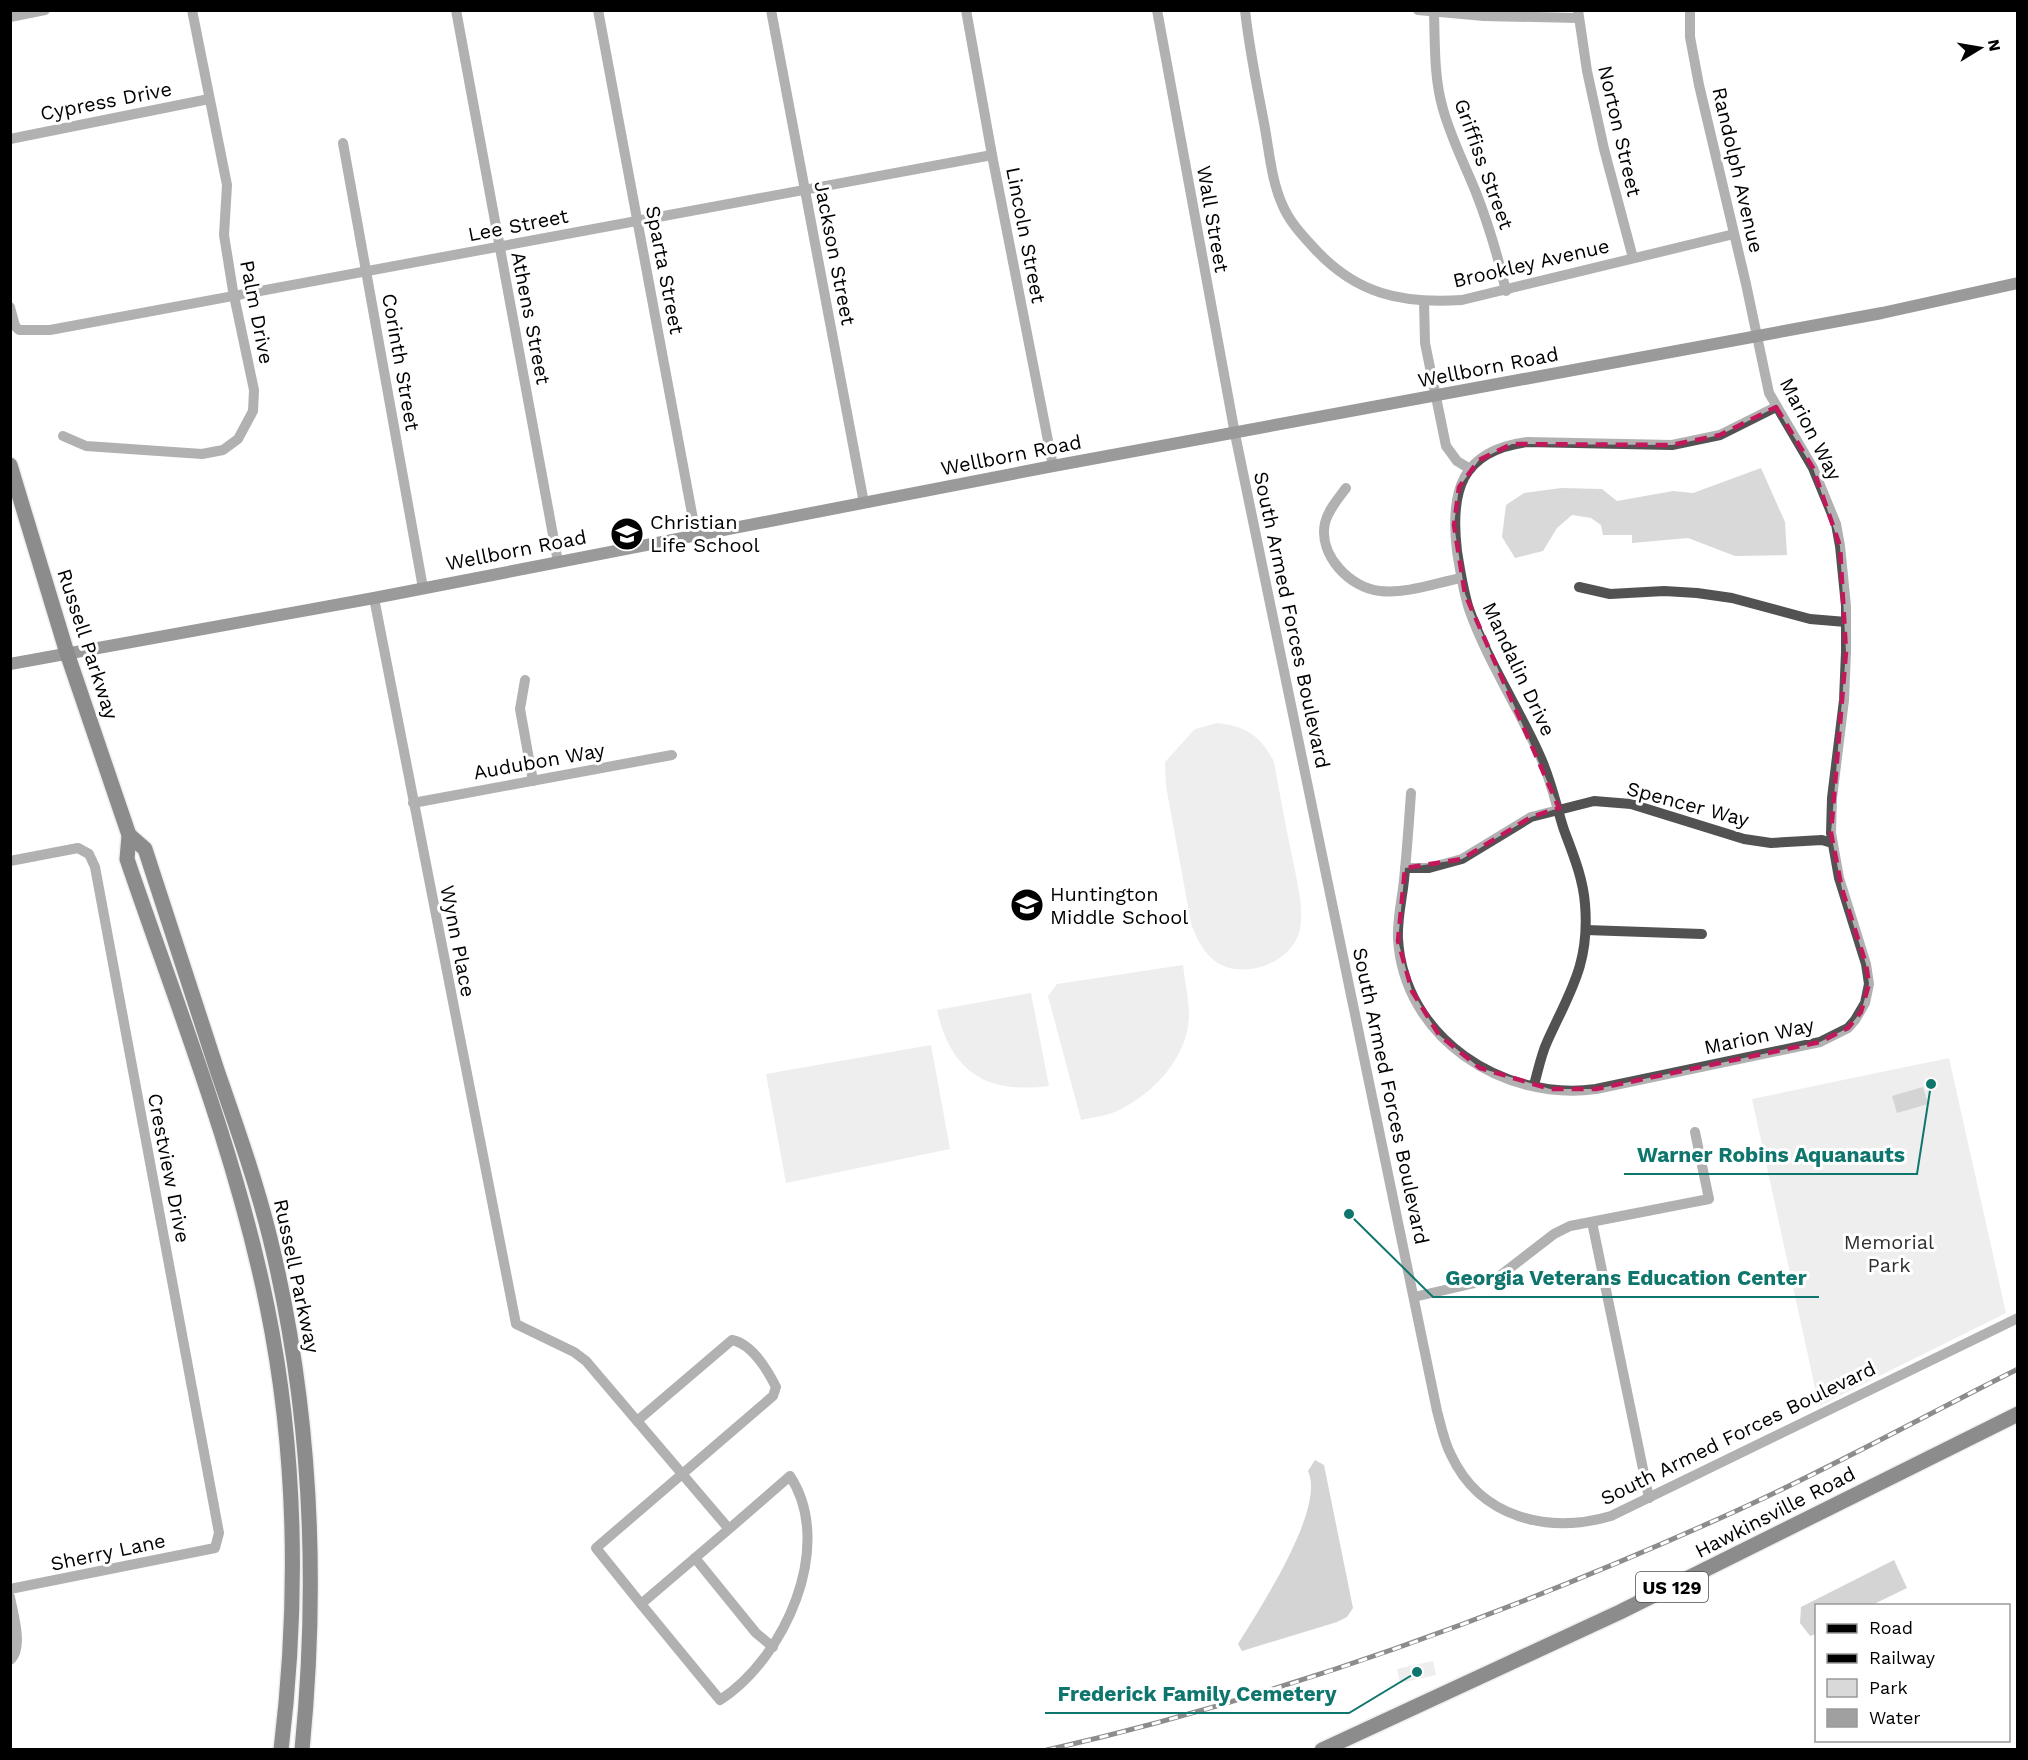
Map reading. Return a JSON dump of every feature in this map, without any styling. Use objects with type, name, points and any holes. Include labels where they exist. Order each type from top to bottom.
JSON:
[{"type":"main road","name":"Russell Parkway","points":[[10,465],[67,653],[129,835],[127,859],[237,1186],[261,1280],[274,1348],[289,1462],[293,1542],[290,1676],[281,1749]]},
{"type":"main road","name":"Russell Parkway","points":[[129,835],[145,849],[246,1156],[270,1238],[289,1326],[300,1397],[310,1520],[312,1607],[302,1749]]},
{"type":"main road","name":"Hawkinsville Road","points":[[1322,1749],[1620,1612],[2018,1414]]},
{"type":"street","points":[[10,17],[45,10]]},
{"type":"street","name":"Palm Drive","points":[[63,436],[86,446],[202,454],[224,450],[238,439],[253,411],[254,390],[224,235],[227,186],[192,10]]},
{"type":"street","name":"Athens Street","points":[[456,10],[558,562]]},
{"type":"street","name":"Sparta Street","points":[[598,10],[696,536]]},
{"type":"street","name":"Jackson Street","points":[[771,10],[864,503]]},
{"type":"street","name":"Lincoln Street","points":[[966,10],[1053,466]]},
{"type":"street","name":"Wall Street","points":[[1157,10],[1234,434]]},
{"type":"street","name":"Brookley Avenue","points":[[1245,10],[1277,190],[1287,215],[1324,260],[1346,278],[1383,294],[1424,301],[1462,300],[1734,234]]},
{"type":"street","points":[[1418,10],[1434,13],[1578,14]]},
{"type":"street","name":"Randolph Avenue","points":[[1690,10],[1690,37],[1699,85],[1758,336]]},
{"type":"street","name":"Griffiss Street","points":[[1434,13],[1435,57],[1442,107],[1457,155],[1474,188],[1488,227],[1506,291]]},
{"type":"street","name":"Norton Street","points":[[1578,14],[1604,149],[1633,258]]},
{"type":"street","name":"Cypress Drive","points":[[10,139],[209,99]]},
{"type":"street","name":"Corinth Street","points":[[343,143],[423,588]]},
{"type":"street","name":"Lee Street","points":[[10,306],[15,326],[19,330],[50,330],[992,155]]},
{"type":"street","name":"Wellborn Road","points":[[10,664],[374,598],[1053,466],[1758,336],[2018,283]]},
{"type":"street","points":[[1424,301],[1425,343],[1446,446],[1457,461],[1470,469]]},
{"type":"street","name":"Marion Way","points":[[1411,794],[1398,921],[1398,941],[1405,971],[1426,1019],[1446,1043],[1480,1068],[1561,1091],[1596,1089],[1809,1045],[1830,1039],[1848,1028],[1865,1003],[1868,974],[1842,889],[1832,843],[1832,798],[1844,700],[1845,588],[1836,524],[1813,468],[1776,407],[1767,384],[1758,336]]},
{"type":"street","name":"Mandalin Drive","points":[[1534,1085],[1546,1043],[1579,976],[1586,930],[1580,875],[1539,754],[1479,634],[1461,578],[1454,511],[1459,487],[1470,469],[1490,452],[1502,446],[1527,441],[1655,446],[1690,442],[1735,429],[1776,407]]},
{"type":"street","name":"South Armed Forces Boulevard","points":[[1234,434],[1437,1411],[1451,1456],[1468,1481],[1505,1512],[1535,1522],[1566,1525],[1611,1516],[2018,1318]]},
{"type":"street","points":[[1346,488],[1330,510],[1325,525],[1325,541],[1330,556],[1352,580],[1365,588],[1395,592],[1461,578]]},
{"type":"street","points":[[1580,587],[1611,594],[1664,591],[1697,593],[1732,598],[1810,619],[1846,622]]},
{"type":"street","name":"Wynn Place","points":[[374,598],[516,1324],[574,1352],[586,1362],[637,1421]]},
{"type":"street","points":[[525,680],[520,709],[533,781]]},
{"type":"street","name":"Audubon Way","points":[[413,803],[672,755]]},
{"type":"street","name":"Spencer Way","points":[[1405,868],[1429,868],[1462,859],[1531,817],[1587,801],[1621,802],[1744,839],[1771,843],[1822,840],[1832,843]]},
{"type":"street","name":"Crestview Drive","points":[[10,861],[78,848],[89,854],[95,867],[219,1533],[215,1548],[213,1548]]},
{"type":"street","points":[[1586,930],[1702,934]]},
{"type":"street","points":[[1414,1297],[1497,1278],[1554,1234],[1570,1226],[1709,1199],[1695,1132]]},
{"type":"street","points":[[1592,1222],[1649,1498]]},
{"type":"street","points":[[641,1604],[729,1529],[790,1476],[801,1493],[807,1539],[803,1583],[792,1615],[773,1647],[735,1690],[720,1700],[641,1604],[596,1548],[682,1474],[773,1396],[776,1387],[768,1372],[742,1342],[732,1340],[637,1421],[682,1474],[729,1529]]},
{"type":"street","name":"Sherry Lane","points":[[10,1589],[213,1548]]},
{"type":"street","points":[[695,1558],[756,1633],[773,1647]]},
{"type":"street","points":[[10,1597],[18,1646],[15,1655],[10,1660]]},
{"type":"highlighted area","points":[[1776,407],[1813,468],[1840,546],[1846,652],[1831,833],[1842,889],[1866,964],[1869,984],[1861,1012],[1848,1028],[1820,1042],[1596,1089],[1550,1089],[1480,1068],[1439,1035],[1412,991],[1398,941],[1405,868],[1462,859],[1531,817],[1559,808],[1465,594],[1454,525],[1459,487],[1479,460],[1512,444],[1672,445],[1720,435]]},
{"type":"green space","points":[[1761,468],[1785,522],[1787,555],[1735,556],[1688,538],[1632,543],[1632,535],[1603,535],[1601,525],[1591,518],[1572,515],[1557,528],[1543,551],[1515,558],[1502,537],[1506,505],[1524,493],[1561,488],[1602,489],[1617,501],[1673,491],[1693,493]]},
{"type":"green space","points":[[1217,723],[1227,724],[1252,734],[1264,745],[1274,762],[1300,895],[1301,921],[1297,939],[1276,961],[1256,968],[1236,969],[1219,964],[1197,939],[1191,923],[1166,786],[1165,762],[1195,729]]},
{"type":"green space","points":[[1183,965],[1189,1016],[1183,1045],[1176,1059],[1157,1083],[1134,1102],[1112,1113],[1081,1120],[1048,996],[1057,984]]},
{"type":"green space","points":[[1031,993],[1049,1086],[1027,1088],[1007,1086],[975,1075],[962,1064],[952,1050],[943,1032],[937,1010]]},
{"type":"green space","points":[[931,1045],[950,1149],[786,1183],[766,1074]]},
{"type":"green space","name":"Memorial Park","points":[[1949,1058],[2006,1313],[1819,1406],[1752,1099]]},
{"type":"green space","points":[[1433,1661],[1436,1675],[1400,1683],[1397,1669]]},
{"type":"water","points":[[1923,1087],[1928,1104],[1897,1113],[1892,1096]]},
{"type":"water","points":[[1315,1460],[1324,1465],[1353,1608],[1347,1617],[1337,1622],[1242,1651],[1238,1644],[1288,1559],[1299,1533],[1308,1509],[1311,1488],[1308,1471]]},
{"type":"water","points":[[1894,1560],[1907,1588],[1874,1604],[1815,1604],[1815,1634],[1810,1636],[1800,1623],[1801,1607]]},
{"type":"railway","points":[[1047,1750],[1224,1704],[1311,1677],[1398,1648],[1569,1583],[1772,1494],[2018,1369]]},
{"type":"place","name":"Christian Life School","points":[[627,534]]},
{"type":"place","name":"Huntington Middle School","points":[[1027,905]]},
{"type":"place","name":"Warner Robins Aquanauts","points":[[1931,1084]]},
{"type":"place","name":"Georgia Veterans Education Center","points":[[1349,1214]]},
{"type":"place","name":"Frederick Family Cemetery","points":[[1417,1672]]}]
